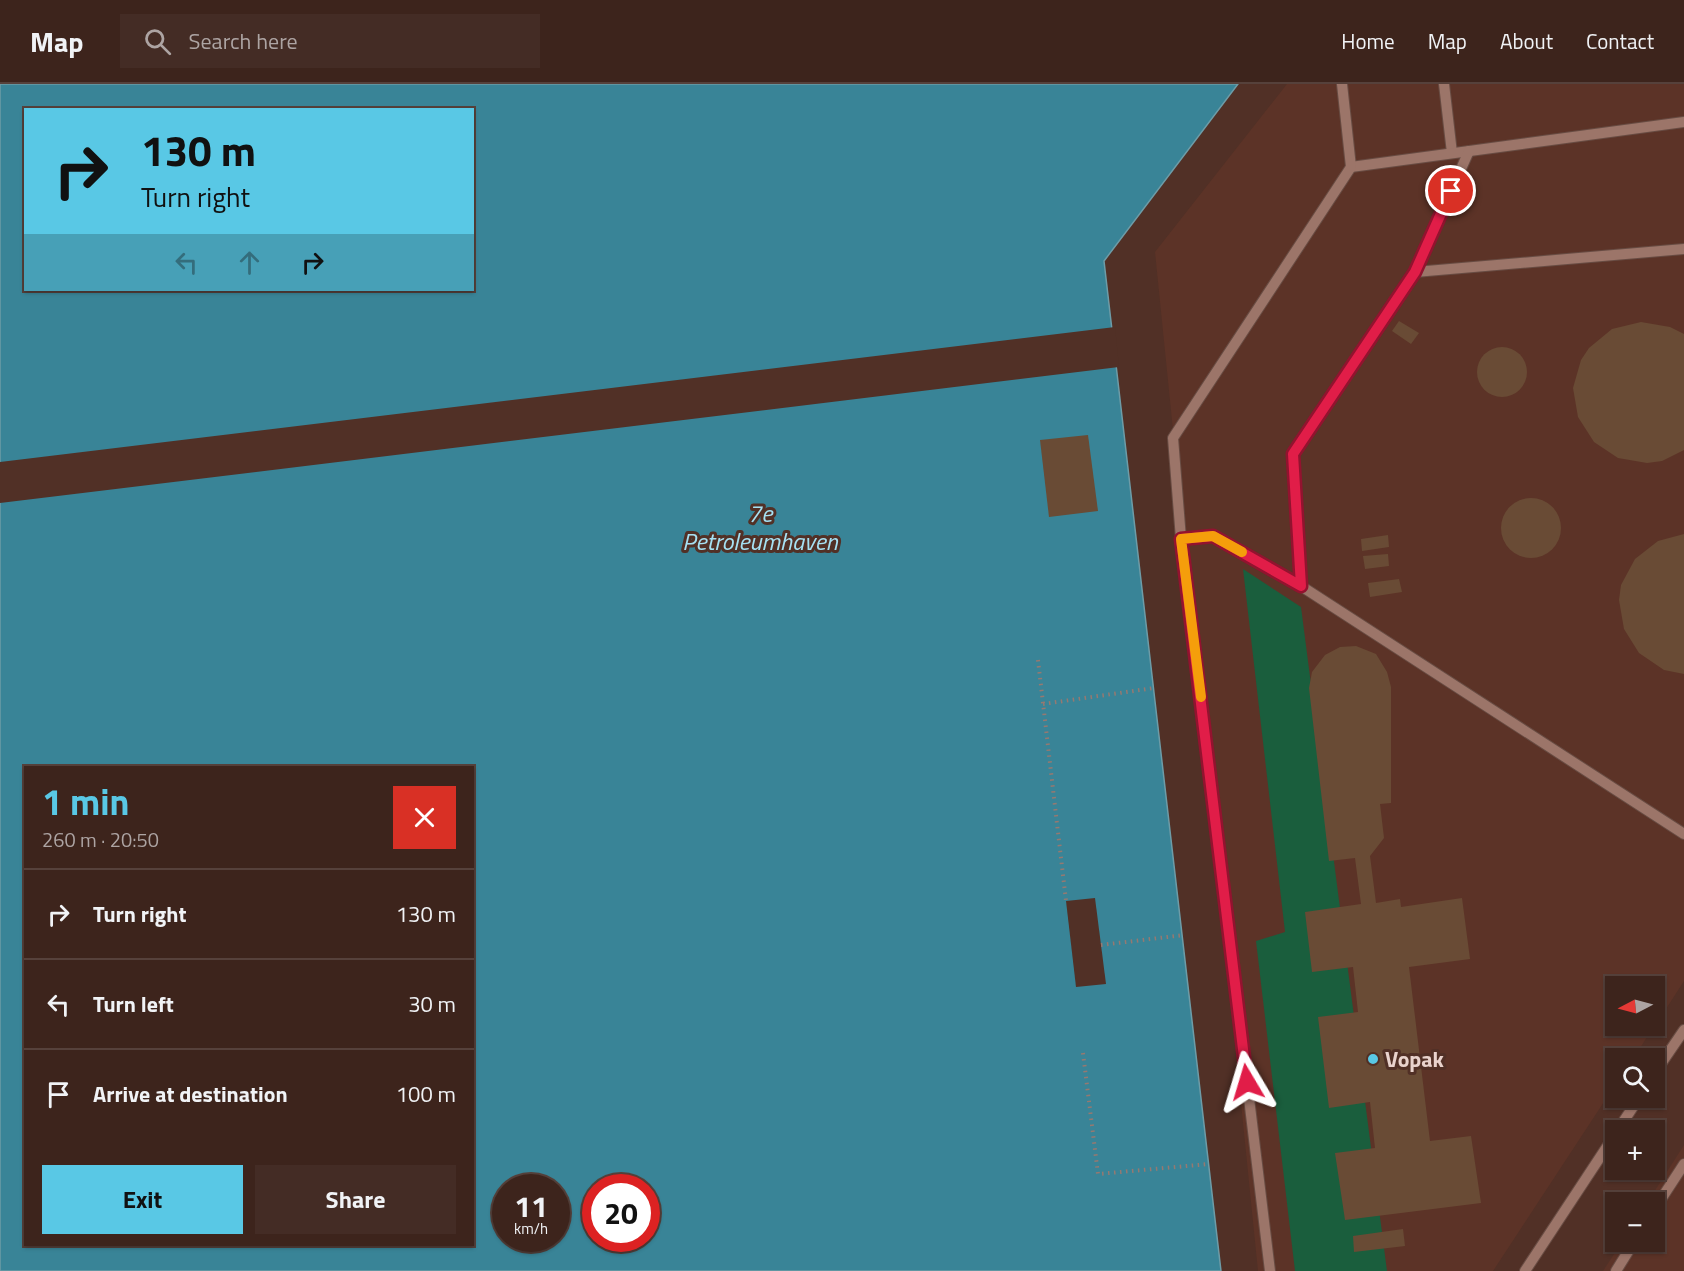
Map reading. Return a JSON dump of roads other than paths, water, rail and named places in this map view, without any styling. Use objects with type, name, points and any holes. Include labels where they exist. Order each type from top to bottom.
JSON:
[{"type":"lane","points":[[1270,1271],[1181,539],[1173,438],[1351,167],[1342,84]]},
{"type":"lane","points":[[1444,84],[1452,153]]},
{"type":"lane","points":[[1351,167],[1684,122]]},
{"type":"lane","points":[[1301,586],[1293,454],[1415,272],[1469,151]]},
{"type":"lane","points":[[1415,272],[1684,249]]},
{"type":"lane","points":[[1181,539],[1213,536],[1301,586],[1684,834]]},
{"type":"lane","points":[[1665,1058],[1684,1030]]},
{"type":"lane","points":[[1525,1271],[1605,1149]]},
{"type":"lane","points":[[1665,1193],[1684,1164]]},
{"type":"lane","points":[[1616,1271],[1628,1252]]},
{"type":"water","name":"7e Petroleumhaven","points":[[0,84],[1238,84],[1104,261],[1221,1271],[0,1271]]},
{"type":"place","name":"Vopak","points":[[1373,1059]]}]
